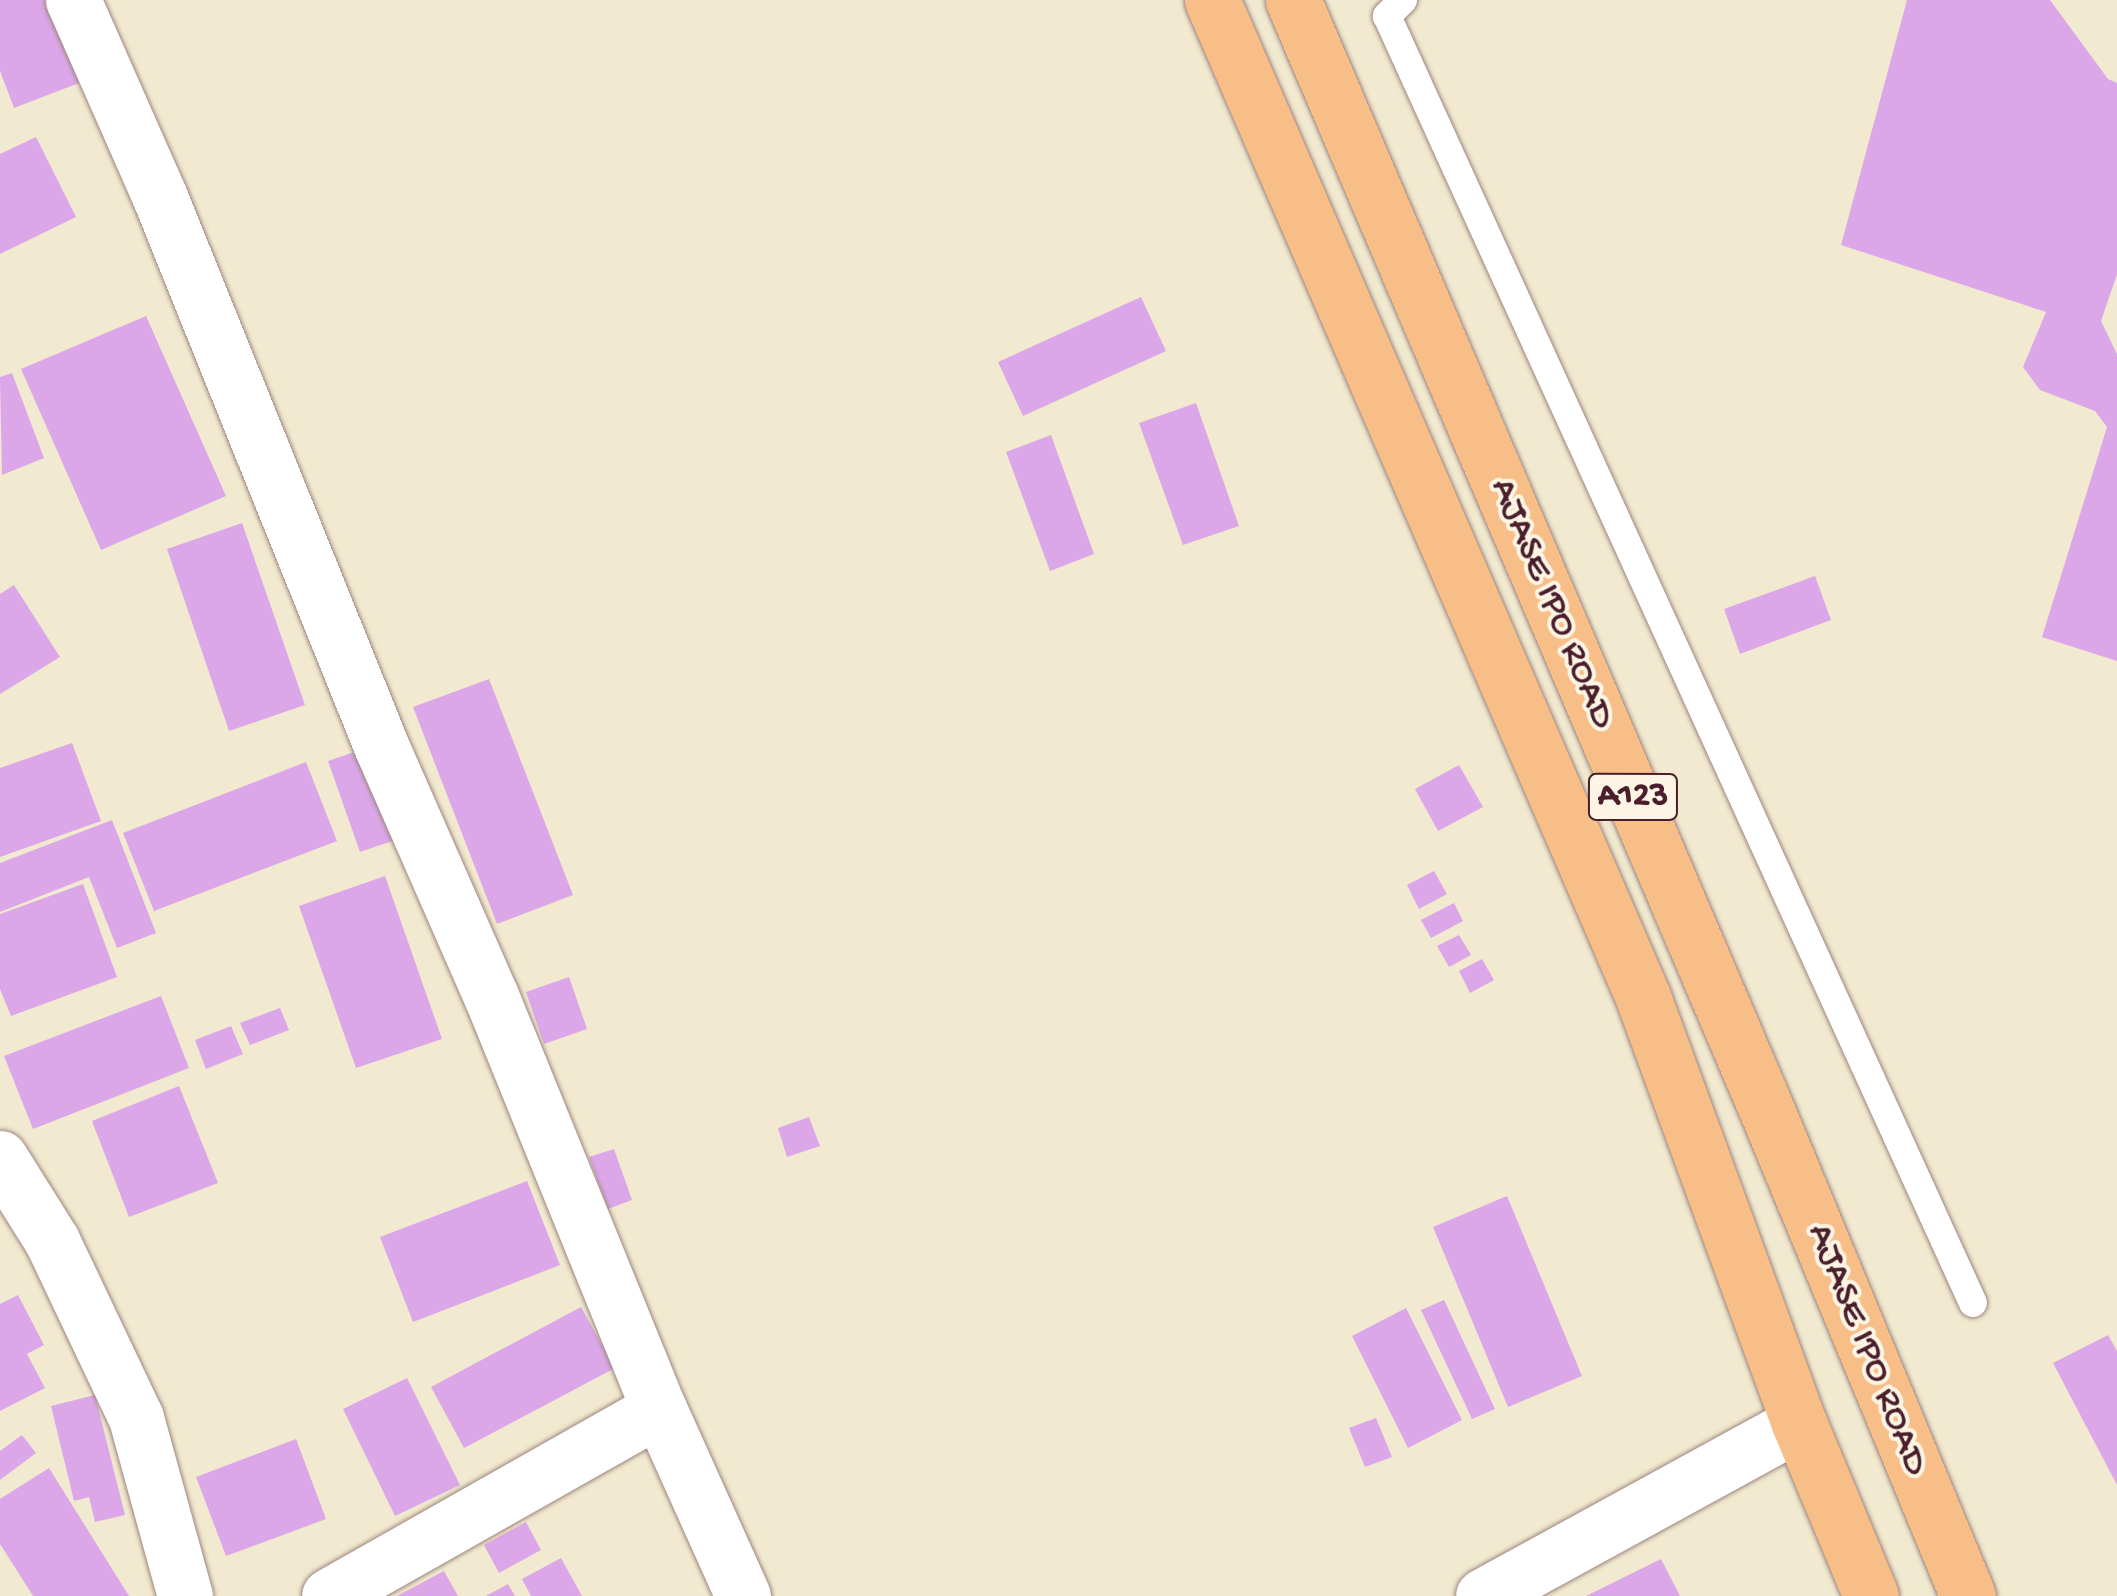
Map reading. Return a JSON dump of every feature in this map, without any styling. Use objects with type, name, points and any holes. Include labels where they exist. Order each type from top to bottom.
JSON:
[{"type":"highway","name":"AJASE IPO ROAD","points":[[1212,0],[1643,997],[1799,1424],[1871,1596]]},
{"type":"highway","name":"AJASE IPO ROAD","points":[[1293,0],[1768,1113],[1968,1596]]},
{"type":"street","points":[[73,0],[158,195],[382,748],[492,996],[659,1409],[743,1596]]},
{"type":"street","points":[[0,1158],[52,1241],[136,1418],[185,1596]]},
{"type":"street","points":[[329,1596],[659,1409]]},
{"type":"street","points":[[1484,1596],[1799,1424]]},
{"type":"lane","points":[[1403,0],[1387,16],[1973,1303]]},
{"type":"building","points":[[0,0],[46,0],[79,83],[14,108],[0,71]]},
{"type":"building","points":[[1907,0],[2050,0],[2108,79],[2117,83],[2117,274],[2101,321],[2117,354],[2117,661],[2042,637],[2107,427],[2095,411],[2040,390],[2023,367],[2046,312],[1841,245]]},
{"type":"building","points":[[36,137],[76,217],[0,254],[0,154]]},
{"type":"building","points":[[1141,297],[1166,351],[1023,416],[998,362]]},
{"type":"building","points":[[146,316],[226,496],[101,550],[21,369]]},
{"type":"building","points":[[12,373],[44,458],[2,475],[0,377]]},
{"type":"building","points":[[1196,403],[1239,526],[1183,545],[1139,423]]},
{"type":"building","points":[[1051,435],[1094,554],[1050,571],[1006,452]]},
{"type":"building","points":[[242,523],[305,705],[229,731],[167,549]]},
{"type":"building","points":[[1815,576],[1831,620],[1740,654],[1724,609]]},
{"type":"building","points":[[14,585],[60,657],[0,694],[0,594]]},
{"type":"building","points":[[489,679],[573,895],[497,924],[413,707]]},
{"type":"building","points":[[72,743],[101,821],[0,857],[0,768]]},
{"type":"building","points":[[366,748],[398,839],[360,852],[328,761]]},
{"type":"building","points":[[306,762],[337,841],[154,911],[123,833]]},
{"type":"building","points":[[1459,765],[1483,807],[1438,831],[1415,789]]},
{"type":"building","points":[[112,820],[156,933],[117,948],[89,877],[0,912],[0,863]]},
{"type":"building","points":[[1434,871],[1447,894],[1419,909],[1407,885]]},
{"type":"building","points":[[385,876],[442,1039],[356,1068],[299,906]]},
{"type":"building","points":[[83,884],[117,977],[11,1016],[0,989],[0,914]]},
{"type":"building","points":[[1454,903],[1463,921],[1431,938],[1421,920]]},
{"type":"building","points":[[1459,935],[1471,955],[1449,967],[1437,946]]},
{"type":"building","points":[[1482,959],[1494,980],[1470,993],[1459,971]]},
{"type":"building","points":[[569,977],[587,1029],[544,1044],[526,992]]},
{"type":"building","points":[[161,996],[189,1068],[33,1129],[4,1056]]},
{"type":"building","points":[[280,1008],[289,1030],[250,1045],[240,1023]]},
{"type":"building","points":[[231,1026],[243,1054],[206,1069],[195,1040]]},
{"type":"building","points":[[179,1086],[218,1183],[129,1217],[92,1121]]},
{"type":"building","points":[[809,1117],[820,1146],[787,1157],[778,1128]]},
{"type":"building","points":[[614,1149],[632,1200],[608,1209],[589,1157]]},
{"type":"building","points":[[527,1181],[560,1265],[413,1322],[380,1237]]},
{"type":"building","points":[[1507,1196],[1582,1376],[1508,1407],[1433,1227]]},
{"type":"building","points":[[18,1295],[44,1345],[27,1354],[45,1388],[0,1411],[0,1304]]},
{"type":"building","points":[[1444,1300],[1495,1409],[1472,1419],[1421,1310]]},
{"type":"building","points":[[581,1307],[615,1368],[464,1448],[431,1387]]},
{"type":"building","points":[[1406,1308],[1462,1420],[1408,1448],[1352,1336]]},
{"type":"building","points":[[2108,1335],[2117,1351],[2117,1485],[2053,1363]]},
{"type":"building","points":[[407,1378],[460,1485],[395,1516],[343,1409]]},
{"type":"building","points":[[95,1395],[125,1515],[95,1522],[89,1497],[74,1501],[51,1406]]},
{"type":"building","points":[[1376,1418],[1392,1457],[1365,1467],[1349,1428]]},
{"type":"building","points":[[22,1435],[36,1453],[0,1480],[0,1451]]},
{"type":"building","points":[[296,1439],[326,1519],[226,1556],[196,1477]]},
{"type":"building","points":[[49,1468],[129,1596],[33,1596],[0,1544],[0,1499]]},
{"type":"building","points":[[526,1522],[541,1550],[499,1573],[484,1545]]},
{"type":"building","points":[[561,1558],[582,1596],[531,1596],[522,1579]]},
{"type":"building","points":[[1661,1559],[1680,1596],[1586,1596]]},
{"type":"building","points":[[444,1571],[458,1596],[397,1596]]},
{"type":"building","points":[[508,1584],[515,1596],[486,1596]]}]
